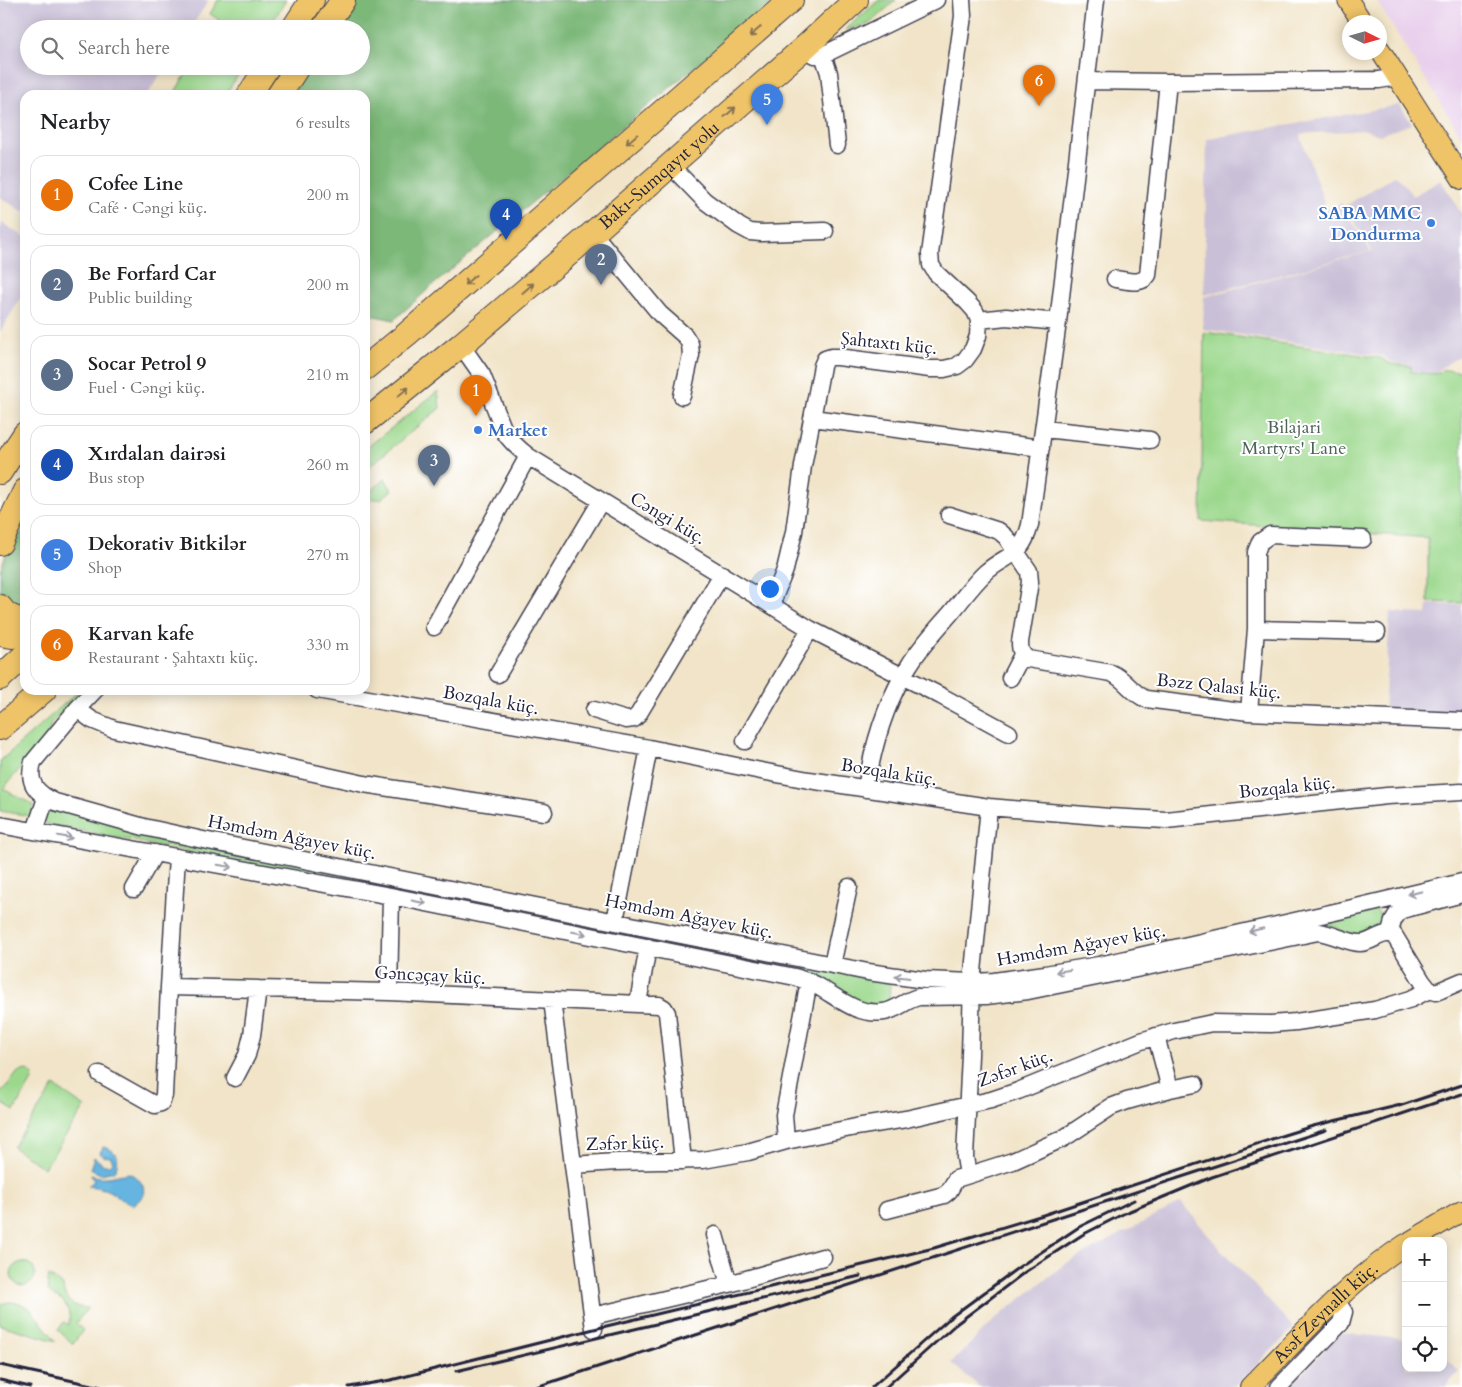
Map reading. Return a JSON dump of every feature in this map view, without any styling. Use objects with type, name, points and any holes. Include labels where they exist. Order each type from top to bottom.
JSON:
[{"type":"highway","points":[[299,20],[312,0]]},
{"type":"highway","points":[[329,20],[343,0]]},
{"type":"highway","points":[[370,364],[792,0]]},
{"type":"highway","name":"Bakı-Sumqayıt yolu","points":[[370,418],[462,345],[670,164],[813,51],[856,0]]},
{"type":"highway","points":[[252,90],[262,75]]},
{"type":"highway","points":[[282,90],[292,75]]},
{"type":"highway","points":[[0,472],[20,442]]},
{"type":"highway","points":[[0,523],[20,491]]},
{"type":"highway","points":[[0,543],[20,501]]},
{"type":"highway","points":[[0,607],[11,617],[20,619]]},
{"type":"highway","points":[[0,634],[12,636],[20,634]]},
{"type":"highway","points":[[0,678],[20,659]]},
{"type":"highway","points":[[0,728],[38,695]]},
{"type":"main road","points":[[1348,0],[1358,15]]},
{"type":"main road","points":[[1386,60],[1462,179]]},
{"type":"main road","points":[[1418,1237],[1462,1211]]},
{"type":"main road","name":"Asəf Zeynallı küç.","points":[[1250,1387],[1336,1300],[1370,1270],[1402,1247]]},
{"type":"street","points":[[837,145],[829,73],[813,51],[936,0]]},
{"type":"street","points":[[962,0],[964,16],[930,254],[931,265],[936,273],[975,311],[979,320],[1006,317],[1058,322]]},
{"type":"street","points":[[866,789],[882,726],[892,697],[902,677],[922,647],[985,573],[1017,552],[1027,538],[1058,322],[1096,0]]},
{"type":"street","points":[[1087,81],[1379,80],[1397,77]]},
{"type":"street","points":[[1115,279],[1141,282],[1148,275],[1168,82]]},
{"type":"street","points":[[670,164],[704,200],[750,232],[826,231]]},
{"type":"street","points":[[592,233],[660,314],[685,336],[690,344],[691,355],[682,396]]},
{"type":"street","name":"Şahtaxtı küç.","points":[[771,605],[785,570],[794,532],[803,466],[822,366],[825,359],[838,357],[930,369],[944,369],[957,366],[965,360],[973,349],[978,336],[979,320]]},
{"type":"street","name":"Cəngi küç.","points":[[462,345],[482,375],[501,424],[510,441],[528,456],[810,629],[1009,733]]},
{"type":"street","points":[[812,418],[1041,448]]},
{"type":"street","points":[[1044,429],[1150,440]]},
{"type":"street","points":[[434,627],[528,456]]},
{"type":"street","points":[[498,674],[602,501]]},
{"type":"street","points":[[949,515],[999,531],[1017,552],[1029,572],[1030,577],[1020,642],[1022,655],[1010,678]]},
{"type":"street","points":[[1249,712],[1256,629],[1256,552],[1260,542],[1270,535],[1363,539]]},
{"type":"street","points":[[594,710],[626,720],[634,719],[638,715],[722,574]]},
{"type":"street","points":[[745,741],[810,629]]},
{"type":"street","points":[[1256,629],[1377,632]]},
{"type":"street","name":"Bəzz Qalası küç.","points":[[1022,655],[1028,659],[1112,673],[1125,681],[1138,696],[1146,699],[1249,712],[1462,721]]},
{"type":"street","points":[[35,831],[46,798],[36,789],[31,781],[33,762],[90,695]]},
{"type":"street","name":"Bozqala küç.","points":[[346,695],[649,748],[762,772],[866,789],[990,806],[1109,817],[1166,820],[1387,796],[1462,792]]},
{"type":"street","points":[[77,709],[92,720],[114,729],[364,784],[544,812]]},
{"type":"street","points":[[615,921],[649,748]]},
{"type":"street","name":"Həmdəm Ağayev küç.","points":[[46,798],[154,829],[832,965],[971,989],[994,981],[1099,965],[1462,882]]},
{"type":"street","points":[[968,1175],[964,1157],[968,1105],[971,989],[990,806]]},
{"type":"street","points":[[0,825],[391,896],[796,977],[809,982],[845,1004],[865,1012],[886,1012],[913,998],[971,989],[1028,991],[1323,932],[1360,943],[1382,934],[1390,934],[1396,938],[1429,990]]},
{"type":"street","points":[[134,889],[155,853]]},
{"type":"street","points":[[100,1074],[155,1105],[161,1103],[164,1095],[177,857]]},
{"type":"street","points":[[832,965],[849,887]]},
{"type":"street","points":[[1390,934],[1396,914],[1402,910],[1462,894]]},
{"type":"street","points":[[389,992],[391,896]]},
{"type":"street","points":[[638,1003],[648,948]]},
{"type":"street","name":"Zəfər küç.","points":[[573,1165],[721,1158],[786,1142],[856,1127],[906,1119],[991,1100],[1156,1036],[1212,1023],[1271,1024],[1375,1010],[1411,999],[1429,990],[1436,992],[1462,981]]},
{"type":"street","points":[[786,1142],[784,1115],[809,982]]},
{"type":"street","name":"Gəncəçay küç.","points":[[169,986],[389,992],[659,1005],[667,1013],[683,1161]]},
{"type":"street","points":[[236,1078],[252,1035],[258,989]]},
{"type":"street","points":[[552,1000],[593,1322],[823,1257]]},
{"type":"street","points":[[1156,1036],[1170,1089]]},
{"type":"street","points":[[887,1210],[944,1195],[949,1191],[956,1179],[1013,1161],[1064,1138],[1111,1107],[1170,1089],[1195,1084]]},
{"type":"street","points":[[715,1235],[729,1284]]},
{"type":"street","points":[[1279,1387],[1341,1323],[1344,1312],[1336,1300]]},
{"type":"shaded area","points":[[0,0],[209,0],[196,20],[20,20],[20,75],[160,75],[150,90],[20,90],[20,210],[0,197]]},
{"type":"shaded area","points":[[1376,0],[1462,0],[1462,137],[1387,15]]},
{"type":"shaded area","points":[[1400,105],[1412,124],[1379,135],[1365,130],[1300,134],[1327,210],[1341,203],[1370,251],[1204,295],[1207,139]]},
{"type":"shaded area","name":"SABA MMC Dondurma","points":[[1396,175],[1413,196],[1441,180],[1462,215],[1462,354],[1434,373],[1412,371],[1411,365],[1392,362],[1383,356],[1203,329],[1204,297],[1372,251],[1345,206]]},
{"type":"shaded area","points":[[0,222],[20,234],[20,299],[0,332]]},
{"type":"shaded area","points":[[1428,604],[1462,605],[1462,715],[1384,712],[1390,612],[1427,614]]},
{"type":"shaded area","points":[[1181,1202],[1215,1243],[1294,1328],[1234,1387],[980,1387],[951,1363],[994,1320],[1065,1264]]},
{"type":"shaded area","points":[[1340,1333],[1402,1339],[1402,1372],[1447,1372],[1447,1359],[1459,1372],[1445,1387],[1290,1387]]},
{"type":"green space","points":[[218,0],[286,0],[274,20],[219,20],[210,14]]},
{"type":"green space","points":[[353,0],[775,0],[432,286],[394,320],[370,315],[370,90],[295,90],[305,75],[370,75],[370,20],[341,20]]},
{"type":"green space","points":[[879,0],[896,0],[869,24],[845,30]]},
{"type":"green space","points":[[185,75],[238,75],[228,90],[176,90]]},
{"type":"green space","name":"Bilajari Martyrs' Lane","points":[[1204,332],[1381,358],[1391,364],[1411,366],[1411,372],[1434,374],[1445,370],[1462,371],[1462,603],[1428,602],[1428,538],[1201,521]]},
{"type":"green space","points":[[438,391],[440,408],[370,466],[370,445]]},
{"type":"green space","points":[[385,479],[392,490],[381,499],[370,499],[370,492]]},
{"type":"green space","points":[[20,534],[20,611],[2,598],[0,592],[0,570],[5,556]]},
{"type":"green space","points":[[74,695],[79,695],[51,723],[48,735],[3,789],[34,805],[30,816],[0,811],[0,761]]},
{"type":"green space","points":[[48,806],[890,982],[889,1005],[860,1005],[792,970],[42,823]]},
{"type":"green space","points":[[1377,909],[1384,926],[1363,937],[1343,932],[1336,927],[1323,926],[978,987]]},
{"type":"green space","points":[[27,1070],[33,1075],[32,1080],[14,1111],[0,1102],[0,1094],[18,1072]]},
{"type":"green space","points":[[54,1086],[85,1107],[44,1168],[13,1147]]},
{"type":"green space","points":[[23,1262],[31,1266],[35,1274],[31,1282],[23,1286],[15,1282],[11,1274],[15,1266]]},
{"type":"green space","points":[[49,1276],[63,1285],[67,1299],[73,1305],[88,1308],[76,1323],[83,1330],[73,1344],[58,1330],[64,1322],[69,1325],[69,1314],[63,1302],[49,1292],[47,1286]]},
{"type":"green space","points":[[9,1302],[20,1303],[30,1309],[56,1341],[0,1325],[0,1304]]},
{"type":"water","points":[[103,1147],[114,1152],[117,1162],[114,1171],[101,1174],[90,1169],[94,1157],[104,1165],[110,1165],[113,1162],[111,1157],[100,1153]]},
{"type":"water","points":[[129,1173],[139,1180],[144,1189],[142,1197],[132,1205],[107,1190],[88,1186],[94,1181],[91,1175],[106,1177]]},
{"type":"railway","points":[[1399,1106],[1462,1085]]},
{"type":"railway","points":[[886,1387],[955,1325],[1025,1272],[1082,1235],[1125,1213],[1212,1177],[1462,1094]]},
{"type":"railway","points":[[349,1387],[391,1380],[594,1329],[934,1248],[1043,1215],[1313,1126],[1405,1104]]},
{"type":"railway","points":[[536,1387],[1326,1130]]},
{"type":"railway","points":[[872,1387],[951,1317],[1019,1267],[1079,1227],[1134,1200]]},
{"type":"railway","points":[[456,1371],[860,1276]]},
{"type":"railway","points":[[0,1365],[101,1387]]},
{"type":"railway","points":[[0,1380],[30,1387]]},
{"type":"place","name":"Karvan kafe","points":[[1039,106]]},
{"type":"place","name":"Dekorativ Bitkilər","points":[[767,125]]},
{"type":"place","name":"SABA MMC Dondurma","points":[[1431,223]]},
{"type":"place","name":"Xırdalan dairəsi","points":[[506,240]]},
{"type":"place","name":"Be Forfard Car","points":[[601,285]]},
{"type":"place","name":"Cofee Line","points":[[476,416]]},
{"type":"place","name":"Market","points":[[478,430]]},
{"type":"place","name":"Socar Petrol 9","points":[[434,486]]}]
